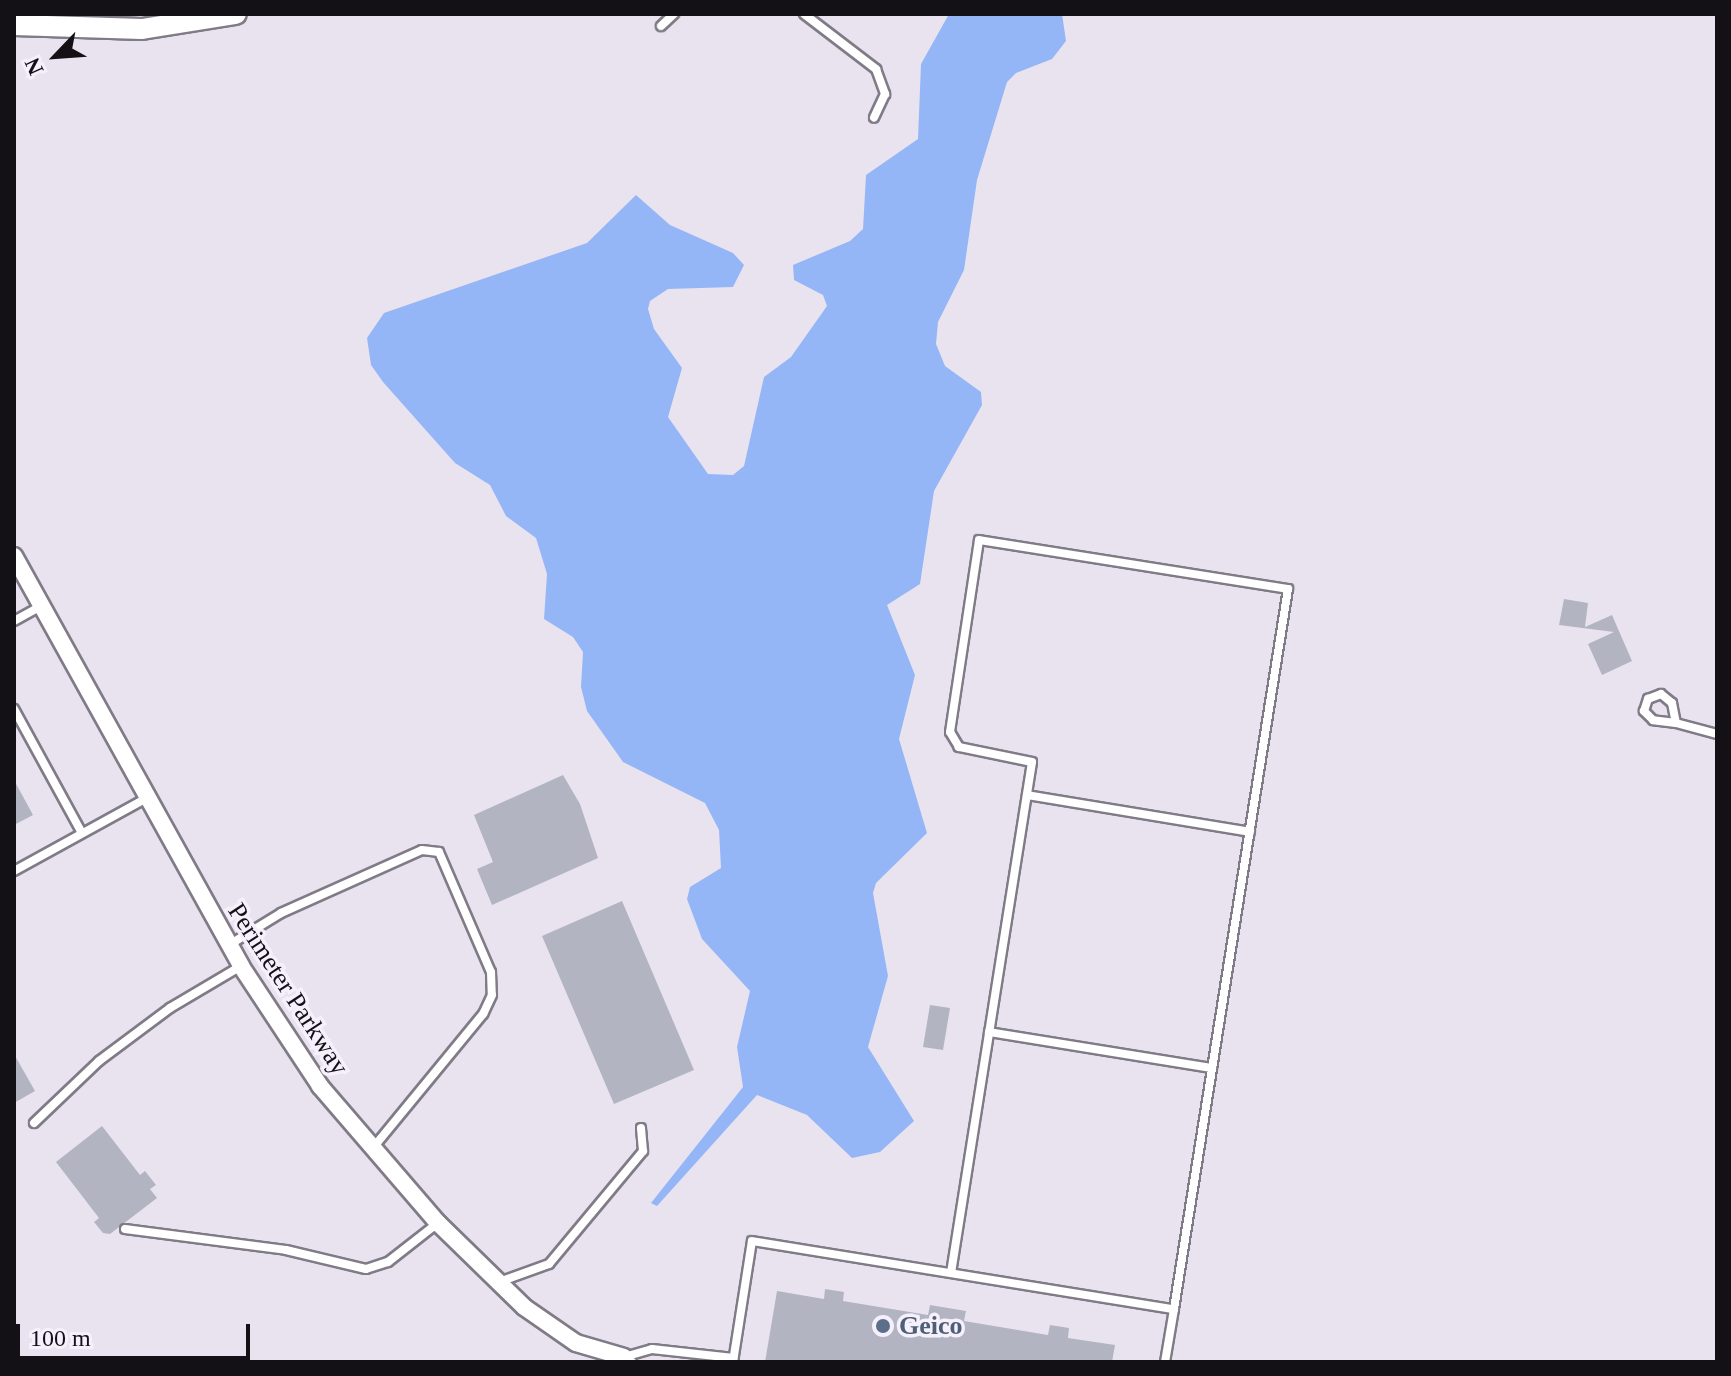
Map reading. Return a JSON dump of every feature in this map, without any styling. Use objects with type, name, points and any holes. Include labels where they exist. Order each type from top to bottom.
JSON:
[{"type":"street","points":[[14,25],[116,30],[236,14]]},
{"type":"street","name":"Perimeter Parkway","points":[[14,556],[229,945],[289,1043],[372,1150],[438,1223],[498,1282],[554,1331],[628,1360]]},
{"type":"lane","points":[[661,26],[674,14]]},
{"type":"lane","points":[[804,14],[876,69],[885,94],[874,118]]},
{"type":"lane","points":[[951,1273],[1032,762],[959,747],[950,732],[979,540],[1288,589],[1165,1362]]},
{"type":"lane","points":[[14,621],[41,606]]},
{"type":"lane","points":[[14,709],[82,833]]},
{"type":"lane","points":[[1676,723],[1717,734]]},
{"type":"lane","points":[[1027,795],[1250,832]]},
{"type":"lane","points":[[14,871],[147,798]]},
{"type":"lane","points":[[229,945],[281,913],[422,850],[439,852],[491,972],[492,995],[483,1014],[372,1150]]},
{"type":"lane","points":[[34,1123],[99,1061],[170,1008],[241,966]]},
{"type":"lane","points":[[989,1032],[1212,1068]]},
{"type":"lane","points":[[498,1282],[549,1264],[643,1151],[641,1128]]},
{"type":"lane","points":[[125,1229],[286,1250],[366,1269],[388,1262],[438,1223]]},
{"type":"lane","points":[[628,1360],[652,1349],[734,1360],[752,1241],[1174,1309]]},
{"type":"water","points":[[949,14],[1062,14],[1066,41],[1052,59],[1016,73],[1007,82],[977,180],[964,270],[938,322],[936,344],[945,366],[981,392],[982,405],[934,491],[920,584],[887,605],[915,675],[899,739],[927,833],[876,883],[873,893],[888,976],[868,1047],[914,1121],[880,1152],[852,1158],[807,1115],[757,1095],[657,1206],[651,1203],[743,1087],[737,1047],[750,991],[702,939],[687,899],[690,887],[721,868],[719,830],[705,803],[623,762],[587,711],[581,687],[583,652],[573,637],[544,619],[547,574],[536,538],[506,516],[490,485],[455,463],[383,382],[371,365],[367,338],[384,313],[587,243],[636,195],[670,225],[733,253],[744,265],[733,287],[668,289],[650,301],[648,309],[654,329],[682,368],[668,417],[708,474],[733,475],[744,466],[764,377],[791,357],[827,306],[823,295],[794,280],[793,265],[850,241],[863,229],[866,175],[918,139],[921,64]]},
{"type":"building","points":[[1564,599],[1588,603],[1585,627],[1612,615],[1632,661],[1602,675],[1588,644],[1614,632],[1559,625]]},
{"type":"building","points":[[563,775],[580,804],[598,858],[492,905],[477,869],[493,862],[474,815]]},
{"type":"building","points":[[14,780],[33,815],[14,825]]},
{"type":"building","points":[[622,901],[694,1070],[614,1104],[542,936]]},
{"type":"building","points":[[930,1005],[950,1008],[943,1050],[923,1047]]},
{"type":"building","points":[[14,1054],[35,1091],[14,1103]]},
{"type":"building","points":[[102,1126],[140,1175],[145,1171],[156,1185],[150,1189],[157,1198],[110,1234],[103,1233],[94,1222],[99,1218],[56,1162]]},
{"type":"building","name":"Geico","points":[[825,1289],[844,1292],[843,1301],[928,1315],[930,1305],[966,1311],[964,1321],[1048,1335],[1050,1325],[1069,1328],[1068,1338],[1115,1345],[1112,1362],[765,1362],[777,1291],[824,1299]]},
{"type":"place","name":"Geico","points":[[883,1326]]}]
